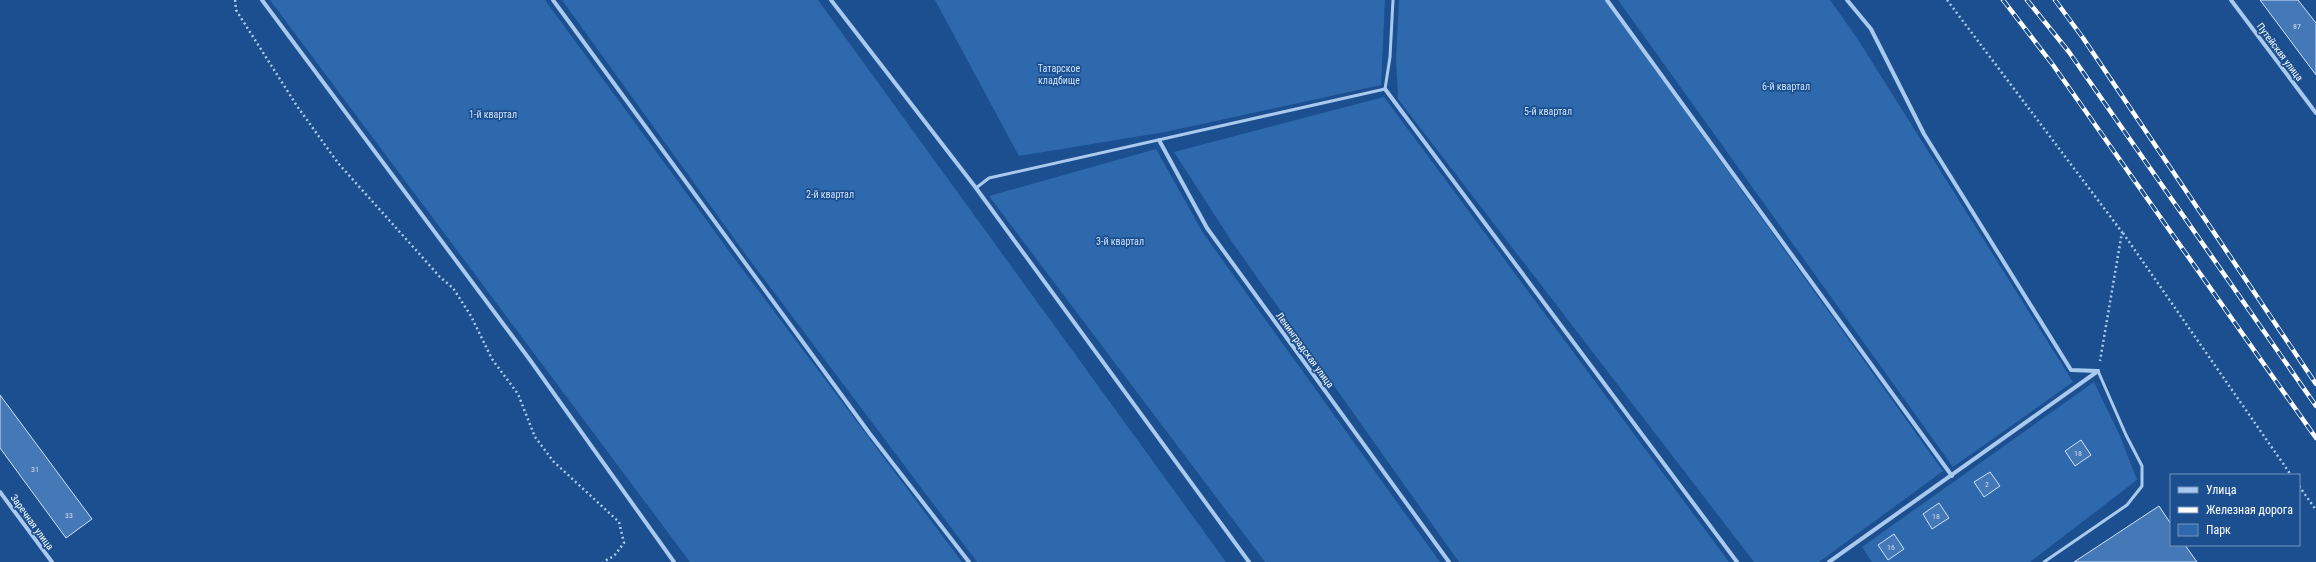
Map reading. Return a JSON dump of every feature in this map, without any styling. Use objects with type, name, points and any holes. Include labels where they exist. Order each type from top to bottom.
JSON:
[{"type":"street","points":[[262,0],[530,360],[674,562]]},
{"type":"street","points":[[553,0],[866,428],[969,562]]},
{"type":"street","points":[[831,0],[976,188],[1249,562]]},
{"type":"street","points":[[1607,0],[1952,476]]},
{"type":"street","points":[[1847,0],[1871,29],[1924,134],[2071,370],[2098,372]]},
{"type":"street","name":"Путейская улица","points":[[2231,0],[2316,113]]},
{"type":"street","points":[[1385,89],[1737,562]]},
{"type":"street","name":"Ленинградская улица","points":[[1159,140],[1207,228],[1449,562]]},
{"type":"street","points":[[1830,562],[2098,372]]},
{"type":"street","name":"Заречная улица","points":[[0,492],[52,562]]},
{"type":"lane","points":[[976,188],[989,178],[1385,89],[1390,57],[1393,0]]},
{"type":"lane","points":[[2044,562],[2127,505],[2142,486],[2142,466],[2126,435],[2098,372]]},
{"type":"path","points":[[235,0],[236,10],[297,106],[338,163],[440,277],[454,288],[492,359],[518,394],[535,437],[553,461],[619,522],[624,543],[614,556],[603,562]]},
{"type":"path","points":[[1947,0],[2122,232],[2290,474]]},
{"type":"path","points":[[2098,372],[2122,232]]},
{"type":"path","points":[[2300,487],[2316,510]]},
{"type":"green space","name":"1-й квартал","points":[[270,0],[545,0],[740,266],[962,562],[690,562]]},
{"type":"green space","name":"2-й квартал","points":[[562,0],[818,0],[1226,562],[977,562],[749,259]]},
{"type":"green space","name":"Татарское кладбище","points":[[935,0],[1385,0],[1381,85],[1165,132],[1019,156]]},
{"type":"green space","name":"5-й квартал","points":[[1399,0],[1605,0],[1943,471],[1819,562],[1754,562],[1398,99],[1396,58]]},
{"type":"green space","name":"6-й квартал","points":[[1618,0],[1830,0],[1857,38],[2073,382],[1953,467]]},
{"type":"green space","points":[[1384,97],[1729,562],[1459,562],[1232,242],[1174,152]]},
{"type":"green space","name":"3-й квартал","points":[[1156,149],[1203,233],[1440,562],[1265,562],[989,196]]},
{"type":"green space","points":[[2094,382],[2120,436],[2137,480],[2030,562],[1872,562],[1862,547]]},
{"type":"building","points":[[2260,0],[2298,0],[2316,23],[2316,75]]},
{"type":"building","points":[[0,395],[92,519],[66,538],[0,448]]},
{"type":"building","points":[[2081,440],[2091,455],[2075,466],[2065,451]]},
{"type":"building","points":[[1990,472],[2000,486],[1984,497],[1974,482]]},
{"type":"building","points":[[1939,503],[1949,518],[1932,529],[1923,514]]},
{"type":"building","points":[[2159,506],[2170,522],[2170,546],[2186,546],[2197,562],[2074,562]]},
{"type":"building","points":[[1894,534],[1904,549],[1888,560],[1878,545]]},
{"type":"railway","points":[[2003,0],[2053,65],[2316,438]]},
{"type":"railway","points":[[2027,0],[2069,52],[2316,406]]},
{"type":"railway","points":[[2055,0],[2083,38],[2316,384]]}]
